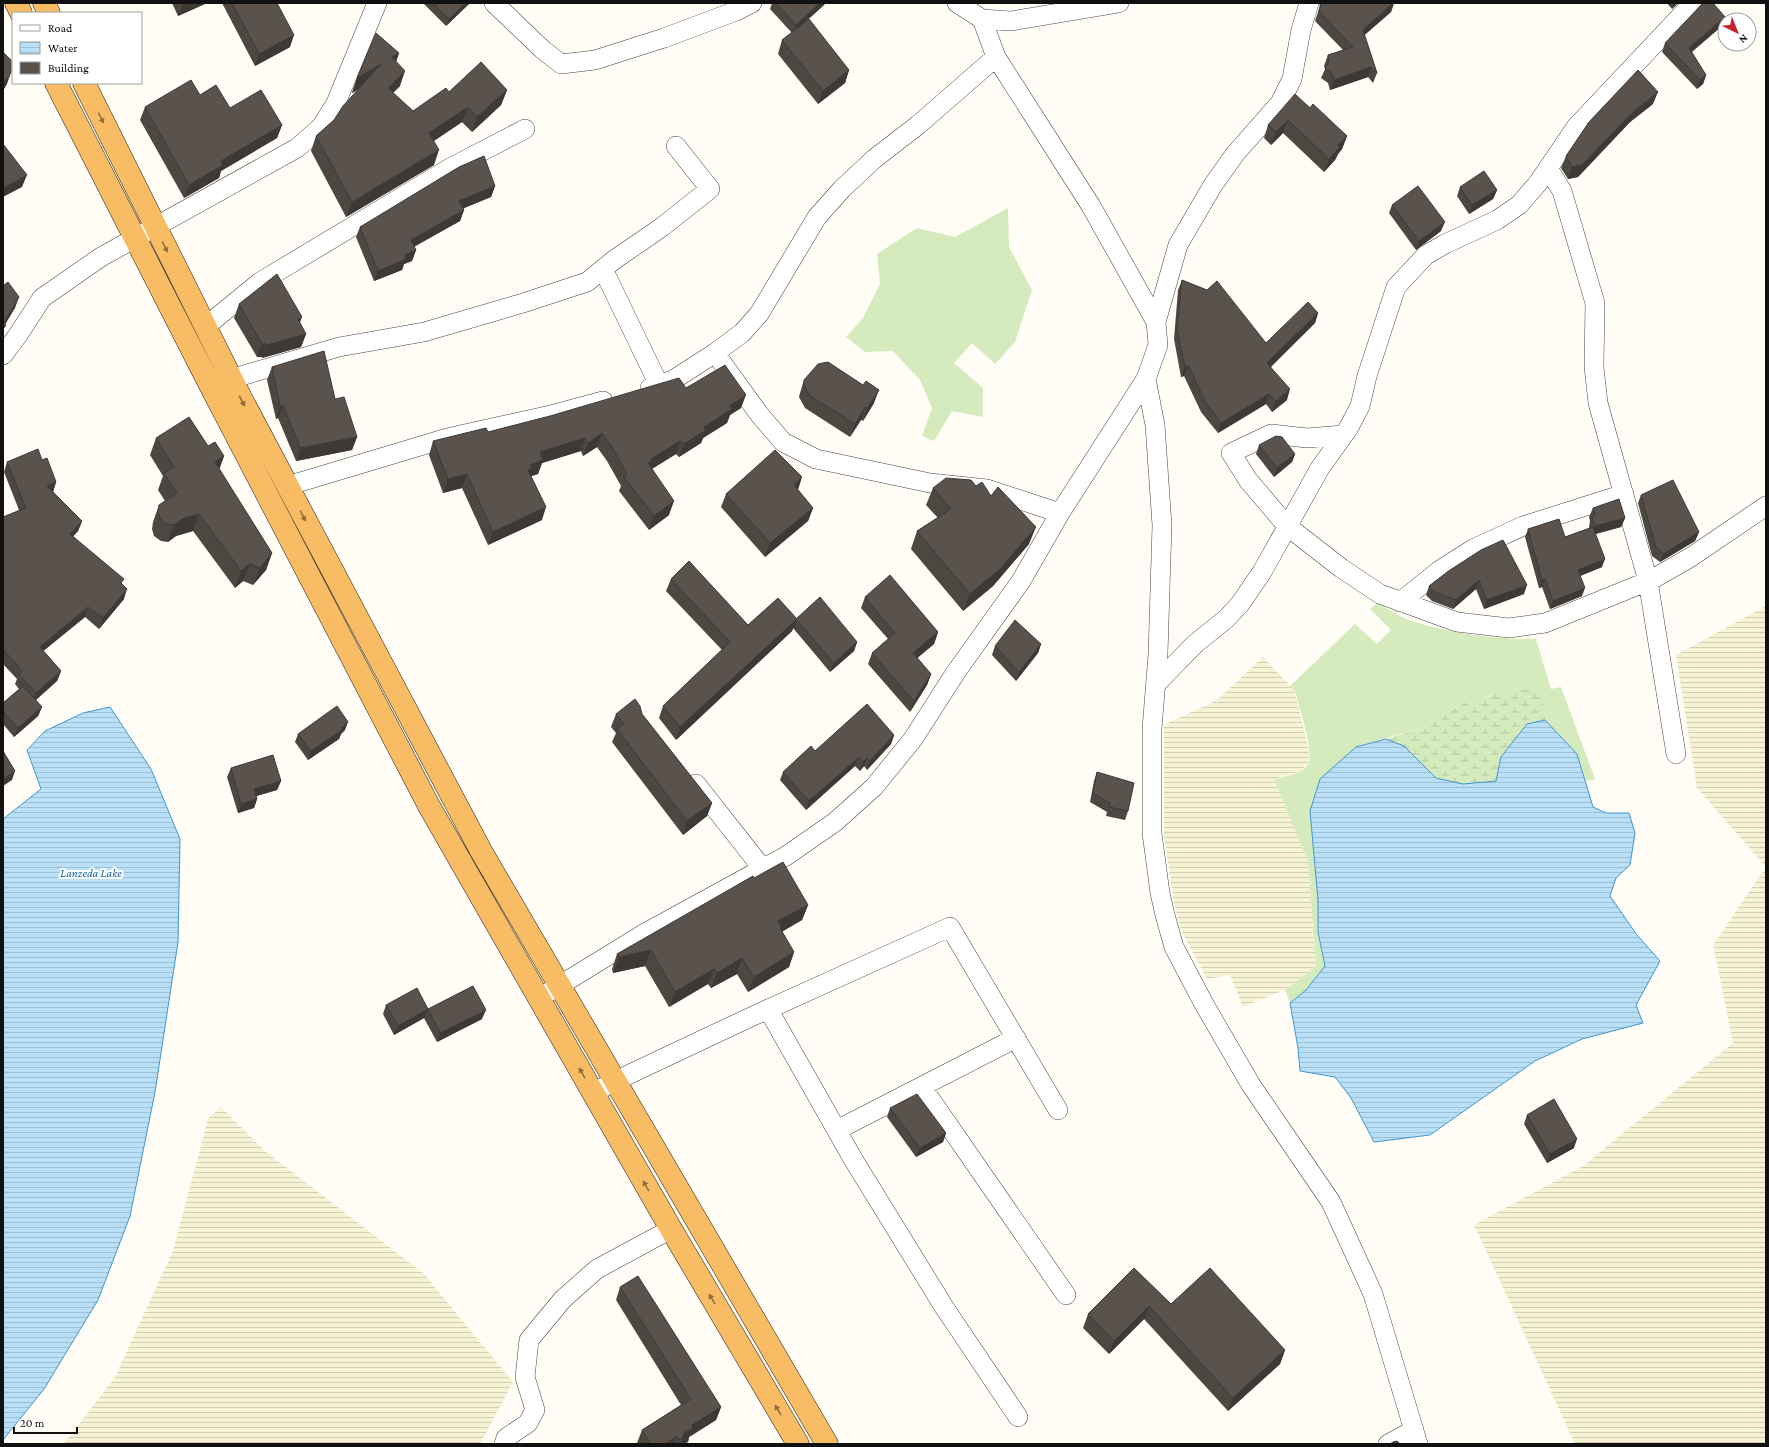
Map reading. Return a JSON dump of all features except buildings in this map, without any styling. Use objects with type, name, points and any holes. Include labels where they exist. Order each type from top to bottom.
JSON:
[{"type":"highway","points":[[16,3],[20,12]]},
{"type":"highway","points":[[44,3],[48,12]]},
{"type":"highway","points":[[57,84],[210,385],[429,806],[671,1229],[798,1444]]},
{"type":"highway","points":[[84,84],[231,379],[481,851],[827,1444]]},
{"type":"street","points":[[3,354],[18,335],[42,298],[101,257],[297,148],[321,127],[336,103],[377,3]]},
{"type":"street","points":[[494,3],[542,49],[560,64],[595,60],[664,38],[736,11],[752,3]]},
{"type":"street","points":[[957,3],[982,19],[1011,21],[1119,3]]},
{"type":"street","points":[[539,998],[560,987],[645,933],[763,870],[786,856],[835,822],[874,787],[913,739],[956,672],[1021,581],[1060,513],[1146,379],[1158,345],[1156,322],[1178,245],[1195,214],[1235,154],[1280,103],[1292,79],[1301,30],[1309,3]]},
{"type":"street","points":[[1156,684],[1195,644],[1226,619],[1240,604],[1262,572],[1320,468],[1343,435],[1360,406],[1367,376],[1396,287],[1426,255],[1445,244],[1497,220],[1519,205],[1548,168],[1576,127],[1693,3]]},
{"type":"street","points":[[982,19],[996,57],[1091,206],[1156,322]]},
{"type":"street","points":[[287,486],[447,438],[551,415],[673,380],[715,353],[742,333],[759,314],[817,217],[842,189],[874,159],[918,125],[996,57]]},
{"type":"street","points":[[205,327],[260,282],[444,172],[525,129]]},
{"type":"street","points":[[210,385],[339,347],[424,332],[523,303],[587,282],[662,227],[710,189],[676,146]]},
{"type":"street","points":[[1548,168],[1562,191],[1595,303],[1594,367],[1598,403],[1648,581],[1676,754]]},
{"type":"street","points":[[603,269],[659,385]]},
{"type":"street","points":[[715,353],[759,414],[784,442],[816,459],[930,483],[987,490],[1060,513]]},
{"type":"street","points":[[1146,379],[1155,425],[1162,525],[1156,684],[1152,729],[1152,833],[1160,893],[1174,947],[1204,1004],[1251,1085],[1331,1202],[1373,1294],[1416,1437],[1388,1444]]},
{"type":"street","points":[[1343,435],[1308,438],[1271,434],[1231,453],[1248,480],[1287,526],[1341,568],[1380,594],[1457,622],[1509,628],[1544,623],[1648,581],[1691,557],[1766,506]]},
{"type":"street","points":[[1400,602],[1440,570],[1473,549],[1523,526],[1624,494]]},
{"type":"street","points":[[684,768],[763,870]]},
{"type":"street","points":[[594,1093],[615,1081],[768,1009],[950,927],[1058,1110]]},
{"type":"street","points":[[768,1009],[837,1130],[944,1306],[1018,1417]]},
{"type":"street","points":[[837,1130],[1016,1038]]},
{"type":"street","points":[[922,1086],[1066,1295]]},
{"type":"street","points":[[504,1444],[506,1438],[528,1423],[535,1410],[525,1377],[529,1340],[563,1299],[597,1269],[671,1229]]},
{"type":"shaded area","points":[[1766,606],[1766,867],[1697,788],[1676,655]]},
{"type":"shaded area","points":[[1263,657],[1294,690],[1309,750],[1308,763],[1301,771],[1274,779],[1308,862],[1316,966],[1285,990],[1243,1007],[1230,975],[1207,979],[1182,932],[1175,908],[1164,835],[1164,725],[1217,700]]},
{"type":"shaded area","points":[[1766,867],[1766,1444],[1575,1444],[1474,1225],[1583,1166],[1733,1043],[1713,945]]},
{"type":"shaded area","points":[[221,1107],[265,1151],[423,1273],[513,1382],[480,1444],[64,1444],[115,1377],[173,1251],[208,1119]]},
{"type":"green space","points":[[1008,208],[1009,247],[1032,290],[1015,342],[995,364],[972,343],[954,363],[983,388],[983,417],[952,411],[934,441],[922,436],[932,408],[920,380],[893,351],[865,352],[846,337],[863,318],[880,284],[877,254],[917,228],[955,237]]},
{"type":"green space","points":[[1377,603],[1409,620],[1441,629],[1488,637],[1536,639],[1551,689],[1561,687],[1595,779],[1586,781],[1577,754],[1545,720],[1540,690],[1511,690],[1460,704],[1423,727],[1356,747],[1310,811],[1318,900],[1318,932],[1325,966],[1306,990],[1290,1003],[1285,990],[1316,966],[1308,862],[1274,779],[1301,771],[1308,764],[1310,758],[1308,739],[1295,691],[1290,686],[1355,624],[1377,644],[1391,630],[1370,609]]},
{"type":"green space","points":[[1511,690],[1541,690],[1545,720],[1527,724],[1501,757],[1497,781],[1463,784],[1436,778],[1404,746],[1386,739],[1423,727],[1460,704]]},
{"type":"water","name":"Lanzeda Lake","points":[[110,707],[151,769],[180,839],[178,942],[155,1092],[130,1216],[98,1300],[44,1389],[3,1440],[3,819],[41,789],[27,750],[45,731],[83,713]]},
{"type":"water","points":[[1545,720],[1577,754],[1593,807],[1606,813],[1629,813],[1635,833],[1630,865],[1616,878],[1610,896],[1637,935],[1660,961],[1636,1005],[1643,1023],[1582,1039],[1535,1061],[1430,1135],[1374,1142],[1351,1098],[1335,1077],[1300,1071],[1298,1048],[1290,1003],[1306,990],[1325,966],[1318,932],[1318,900],[1310,811],[1320,779],[1356,747],[1386,739],[1404,746],[1436,778],[1463,784],[1496,781],[1501,757],[1527,724]]}]
